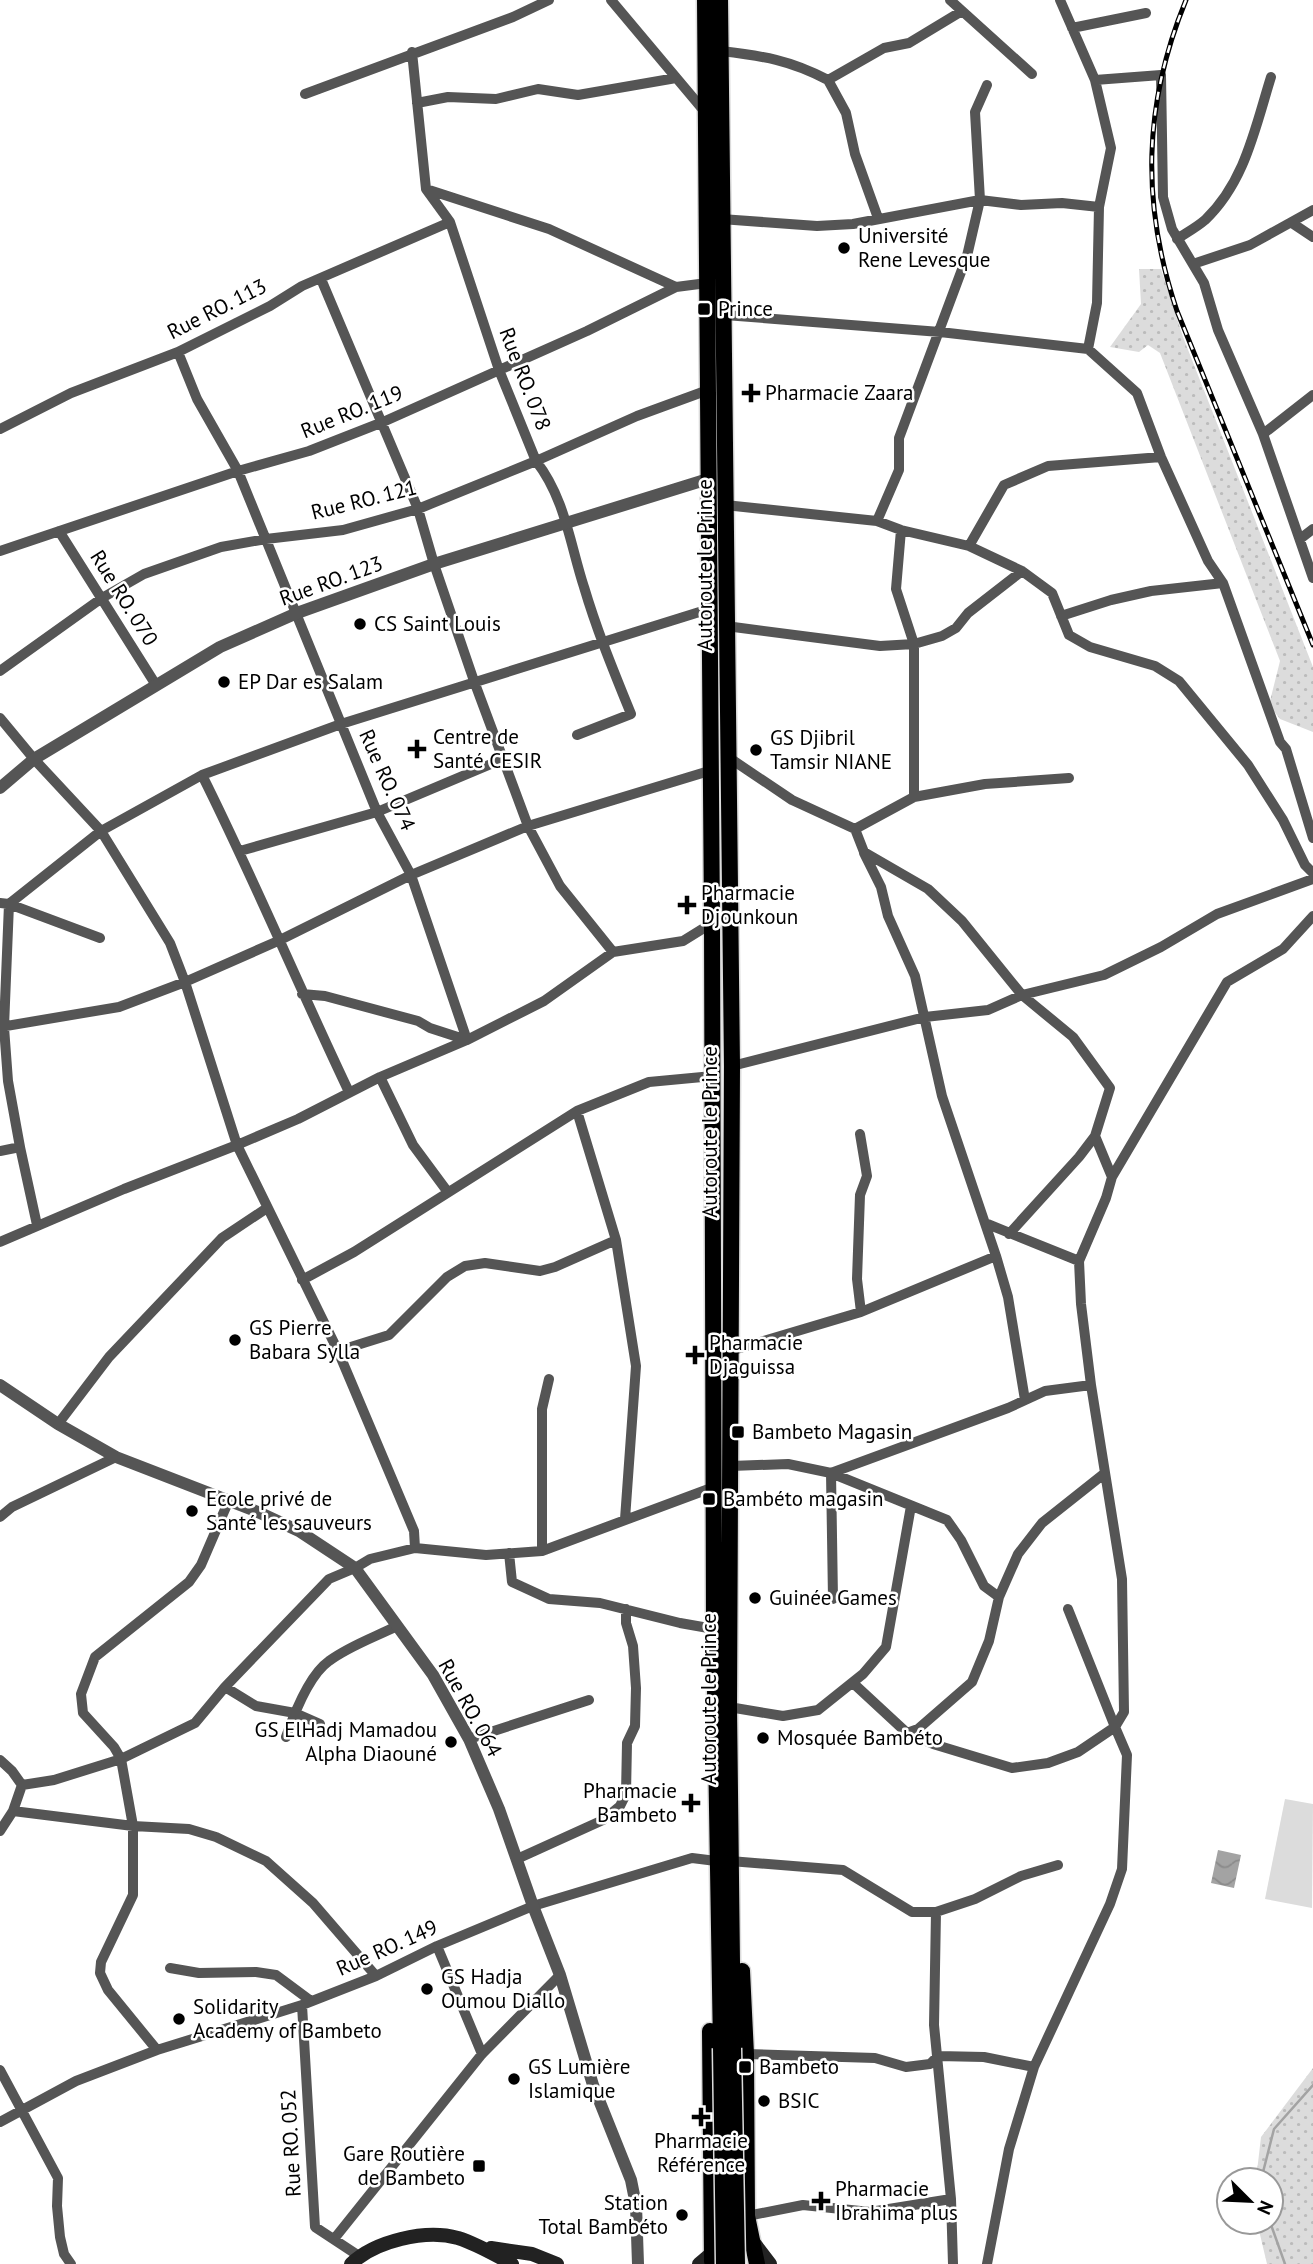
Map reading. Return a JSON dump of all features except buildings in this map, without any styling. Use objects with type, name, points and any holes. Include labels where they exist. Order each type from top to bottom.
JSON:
[{"type":"main road","name":"Autoroute le Prince","points":[[705,0],[714,1629],[733,2050],[737,2264]]},
{"type":"main road","name":"Autoroute le Prince","points":[[720,0],[732,1066],[729,1707],[723,1861]]},
{"type":"main road","points":[[723,1861],[709,1997],[712,2261],[736,2256],[755,2264]]},
{"type":"main road","name":"Autoroute le Prince","points":[[712,2261],[733,2050]]},
{"type":"main road","points":[[733,2050],[747,2216],[755,2264]]},
{"type":"main road","points":[[355,2260],[394,2242],[441,2235],[530,2264]]},
{"type":"main road","points":[[751,2239],[770,2264]]},
{"type":"main road","points":[[479,2246],[512,2264]]},
{"type":"main road","points":[[479,2246],[531,2254],[557,2264]]},
{"type":"street","points":[[305,94],[412,52],[513,17],[549,0]]},
{"type":"street","points":[[611,0],[706,114]]},
{"type":"street","points":[[950,0],[1032,74]]},
{"type":"street","points":[[1060,0],[1095,80],[1111,148],[1100,207],[1097,303],[1088,349]]},
{"type":"street","points":[[828,80],[884,48],[909,43],[962,11]]},
{"type":"street","points":[[1072,28],[1146,13]]},
{"type":"street","points":[[721,51],[771,57],[803,67],[828,80],[846,113],[855,154],[878,218]]},
{"type":"street","points":[[412,52],[426,189],[549,229],[676,286]]},
{"type":"street","points":[[1095,80],[1161,75],[1163,197],[1172,229],[1204,283],[1218,330],[1263,434],[1313,578]]},
{"type":"street","points":[[1177,239],[1204,221],[1227,193],[1245,162],[1271,77]]},
{"type":"street","points":[[417,103],[448,97],[496,99],[538,89],[578,95],[676,78]]},
{"type":"street","points":[[877,522],[899,470],[899,438],[967,256],[980,200],[975,112],[987,85]]},
{"type":"street","name":"Rue RO. 078","points":[[426,189],[450,222],[499,370],[537,461],[545,472],[568,522],[582,583],[601,641],[632,714],[577,735]]},
{"type":"street","points":[[721,219],[817,226],[853,224],[980,200],[1021,205],[1062,203],[1100,207]]},
{"type":"street","points":[[1193,264],[1250,245],[1313,210]]},
{"type":"street","name":"Rue RO. 113","points":[[0,429],[71,393],[178,352],[270,306],[302,286],[450,222]]},
{"type":"street","points":[[1292,223],[1313,237]]},
{"type":"street","points":[[321,279],[418,509],[474,681],[528,827],[561,886],[613,952]]},
{"type":"street","name":"Rue RO. 119","points":[[0,551],[238,471],[309,451],[383,422],[586,331],[676,286],[707,282]]},
{"type":"street","points":[[725,315],[940,332],[1088,349],[1137,393],[1161,457],[1208,561],[1223,583],[1280,743],[1286,749],[1313,838]]},
{"type":"street","name":"Rue RO. 074","points":[[178,352],[197,400],[238,471],[377,812],[411,875],[467,1040]]},
{"type":"street","name":"Rue RO. 121","points":[[0,671],[102,598],[144,574],[221,547],[344,530],[418,509],[537,461],[637,416],[708,390]]},
{"type":"street","points":[[1263,434],[1313,395]]},
{"type":"street","points":[[969,546],[1004,485],[1048,467],[1161,457]]},
{"type":"street","name":"Rue RO. 123","points":[[0,788],[34,759],[220,647],[297,614],[434,564],[708,479]]},
{"type":"street","points":[[725,505],[877,522],[969,546],[1022,570],[1052,593],[1069,635],[1090,647],[1155,666],[1179,681],[1248,765],[1283,820],[1305,865],[1313,873]]},
{"type":"street","points":[[1300,539],[1313,528]]},
{"type":"street","points":[[901,530],[896,589],[914,644],[914,797]]},
{"type":"street","name":"Rue RO. 070","points":[[59,531],[156,685]]},
{"type":"street","points":[[726,626],[880,646],[914,644],[942,636],[956,628],[968,613],[1022,570]]},
{"type":"street","points":[[1061,616],[1111,600],[1223,583]]},
{"type":"street","points":[[4,904],[102,831],[202,775],[341,724],[709,609]]},
{"type":"street","points":[[0,718],[34,759],[102,831],[170,943],[237,1146],[338,1351],[415,1531],[415,1548]]},
{"type":"street","points":[[727,757],[792,800],[855,829],[881,887],[888,916],[915,976],[942,1096],[996,1256],[1017,1341],[1025,1400]]},
{"type":"street","points":[[240,851],[377,812],[503,759]]},
{"type":"street","points":[[2,1027],[118,1007],[185,982],[278,941],[411,875],[528,827],[709,771]]},
{"type":"street","points":[[202,775],[240,851],[278,941],[349,1092]]},
{"type":"street","points":[[855,829],[914,797],[985,784],[1069,778]]},
{"type":"street","points":[[864,852],[928,889],[962,921],[1021,995],[1073,1037],[1110,1088],[1095,1136],[1009,1234]]},
{"type":"street","points":[[732,1066],[925,1017],[988,1010],[1021,995],[1104,975],[1161,947],[1217,914],[1313,879]]},
{"type":"street","points":[[4,904],[100,938]]},
{"type":"street","points":[[4,904],[2,1027],[8,1081],[37,1225]]},
{"type":"street","points":[[853,1683],[907,1733],[933,1744],[1012,1768],[1048,1763],[1078,1752],[1115,1727],[1124,1712],[1122,1578],[1080,1304],[1079,1261],[1112,1177],[1227,982],[1283,949],[1313,916]]},
{"type":"street","points":[[0,1242],[237,1146],[298,1119],[380,1077],[467,1040],[544,1001],[613,952],[683,941],[712,923]]},
{"type":"street","points":[[302,994],[325,996],[418,1021],[430,1028],[467,1040]]},
{"type":"street","points":[[302,1280],[354,1252],[577,1111],[649,1082],[713,1076]]},
{"type":"street","points":[[380,1077],[413,1145],[447,1191]]},
{"type":"street","points":[[577,1111],[617,1240],[636,1366],[625,1519]]},
{"type":"street","points":[[860,1134],[867,1176],[860,1195],[857,1279],[861,1312]]},
{"type":"street","points":[[1095,1136],[1112,1177]]},
{"type":"street","points":[[0,1150],[20,1147]]},
{"type":"street","points":[[58,1424],[109,1357],[222,1238],[267,1208]]},
{"type":"street","points":[[985,1223],[1079,1261]]},
{"type":"street","points":[[338,1351],[389,1335],[447,1278],[465,1266],[485,1263],[540,1271],[617,1240]]},
{"type":"street","points":[[730,1351],[861,1312],[996,1256]]},
{"type":"street","points":[[542,1551],[542,1409],[549,1379]]},
{"type":"street","name":"Rue RO. 064","points":[[0,1385],[58,1424],[116,1457],[229,1500],[299,1531],[355,1568],[433,1675],[469,1739],[499,1809],[560,1975],[593,2085],[631,2180],[636,2205],[638,2264]]},
{"type":"street","points":[[831,1473],[1045,1391],[1091,1385]]},
{"type":"street","points":[[0,1517],[12,1507],[116,1457]]},
{"type":"street","points":[[731,1466],[788,1464],[831,1473],[947,1520],[961,1540],[984,1586],[999,1597]]},
{"type":"street","points":[[831,1473],[833,1599]]},
{"type":"street","points":[[907,1733],[918,1729],[972,1682],[989,1641],[999,1597],[1018,1554],[1042,1523],[1105,1473]]},
{"type":"street","points":[[22,1785],[54,1780],[121,1759],[195,1723],[225,1687],[329,1579],[370,1559],[415,1548],[486,1555],[542,1551],[714,1487]]},
{"type":"street","points":[[157,2050],[108,1990],[100,1973],[101,1962],[133,1895],[133,1826],[121,1759],[114,1747],[83,1713],[81,1694],[95,1657],[189,1582],[201,1565],[229,1500]]},
{"type":"street","points":[[729,1707],[783,1716],[818,1710],[863,1674],[886,1647],[911,1506]]},
{"type":"street","points":[[509,1553],[512,1582],[548,1600],[600,1603],[714,1629]]},
{"type":"street","points":[[517,1859],[603,1821],[620,1806],[626,1794],[627,1743],[635,1726],[636,1688],[633,1646],[626,1623],[626,1609]]},
{"type":"street","points":[[987,2264],[1009,2149],[1034,2067],[1110,1904],[1122,1870],[1127,1755],[1069,1609]]},
{"type":"street","points":[[286,1737],[295,1713],[315,1677],[327,1662],[397,1626]]},
{"type":"street","points":[[225,1687],[256,1706],[295,1713],[320,1724]]},
{"type":"street","points":[[469,1739],[589,1700]]},
{"type":"street","points":[[0,1760],[22,1785]]},
{"type":"street","points":[[0,1831],[13,1811],[22,1785]]},
{"type":"street","points":[[13,1811],[133,1826],[189,1829],[216,1837],[266,1861],[313,1903],[376,1976]]},
{"type":"street","name":"Rue RO. 149","points":[[0,2122],[76,2081],[157,2050],[307,2003],[376,1976],[437,1946],[533,1906],[692,1857],[844,1870],[912,1912],[936,1912]]},
{"type":"street","points":[[953,2264],[951,2199],[934,2025],[936,1912],[975,1899],[1021,1876],[1058,1865]]},
{"type":"street","points":[[437,1946],[482,2054]]},
{"type":"street","points":[[170,1968],[199,1973],[256,1972],[276,1975],[307,2003]]},
{"type":"street","points":[[334,2239],[482,2054],[560,1975]]},
{"type":"street","name":"Rue RO. 052","points":[[307,2003],[315,2227],[334,2239],[355,2260]]},
{"type":"street","points":[[733,2050],[876,2058],[906,2067],[930,2064],[938,2056],[984,2057],[1034,2067]]},
{"type":"street","points":[[0,2070],[58,2178],[60,2237],[64,2254],[71,2264]]},
{"type":"street","points":[[747,2216],[803,2205],[870,2212],[951,2199]]},
{"type":"shaded area","points":[[1139,269],[1161,269],[1183,337],[1313,667],[1313,732],[1280,719],[1269,705],[1280,661],[1160,353],[1148,345],[1139,352],[1110,347],[1141,304]]},
{"type":"shaded area","points":[[1285,1799],[1313,1804],[1312,1908],[1265,1899]]},
{"type":"shaded area","points":[[1313,2068],[1313,2264],[1267,2264],[1260,2236],[1285,2236],[1285,2166],[1258,2166],[1261,2137]]},
{"type":"water","points":[[1218,1850],[1241,1855],[1234,1888],[1211,1883]]},
{"type":"waterway","points":[[1265,2166],[1274,2129],[1313,2085]]},
{"type":"waterway","points":[[1275,2236],[1285,2264]]},
{"type":"railway","points":[[1186,0],[1161,78],[1155,116],[1152,155],[1157,232],[1177,311],[1313,645]]},
{"type":"place","name":"Université Rene Levesque","points":[[844,248]]},
{"type":"place","name":"Prince","points":[[704,309]]},
{"type":"place","name":"Pharmacie Zaara","points":[[751,393]]},
{"type":"place","name":"CS Saint Louis","points":[[360,624]]},
{"type":"place","name":"EP Dar es Salam","points":[[224,682]]},
{"type":"place","name":"Centre de Santé CESIR","points":[[417,749]]},
{"type":"place","name":"GS Djibril Tamsir NIANE","points":[[756,750]]},
{"type":"place","name":"Pharmacie Djounkoun","points":[[687,905]]},
{"type":"place","name":"GS Pierre Babara Sylla","points":[[235,1340]]},
{"type":"place","name":"Pharmacie Djaguissa","points":[[695,1355]]},
{"type":"place","name":"Bambeto Magasin","points":[[738,1432]]},
{"type":"place","name":"Bambéto magasin","points":[[709,1499]]},
{"type":"place","name":"Ecole privé de Santé les sauveurs","points":[[192,1511]]},
{"type":"place","name":"Guinée Games","points":[[755,1598]]},
{"type":"place","name":"Mosquée Bambéto","points":[[763,1738]]},
{"type":"place","name":"GS ElHadj Mamadou Alpha Diaouné","points":[[451,1742]]},
{"type":"place","name":"Pharmacie Bambeto","points":[[691,1803]]},
{"type":"place","name":"GS Hadja Oumou Diallo","points":[[427,1989]]},
{"type":"place","name":"Solidarity Academy of Bambeto","points":[[179,2019]]},
{"type":"place","name":"Bambeto","points":[[745,2067]]},
{"type":"place","name":"GS Lumière Islamique","points":[[514,2079]]},
{"type":"place","name":"BSIC","points":[[764,2101]]},
{"type":"place","name":"Pharmacie Référence","points":[[701,2117]]},
{"type":"place","name":"Gare Routière de Bambeto","points":[[479,2166]]},
{"type":"place","name":"Pharmacie Ibrahima plus","points":[[821,2201]]},
{"type":"place","name":"Station Total Bambéto","points":[[682,2215]]}]
